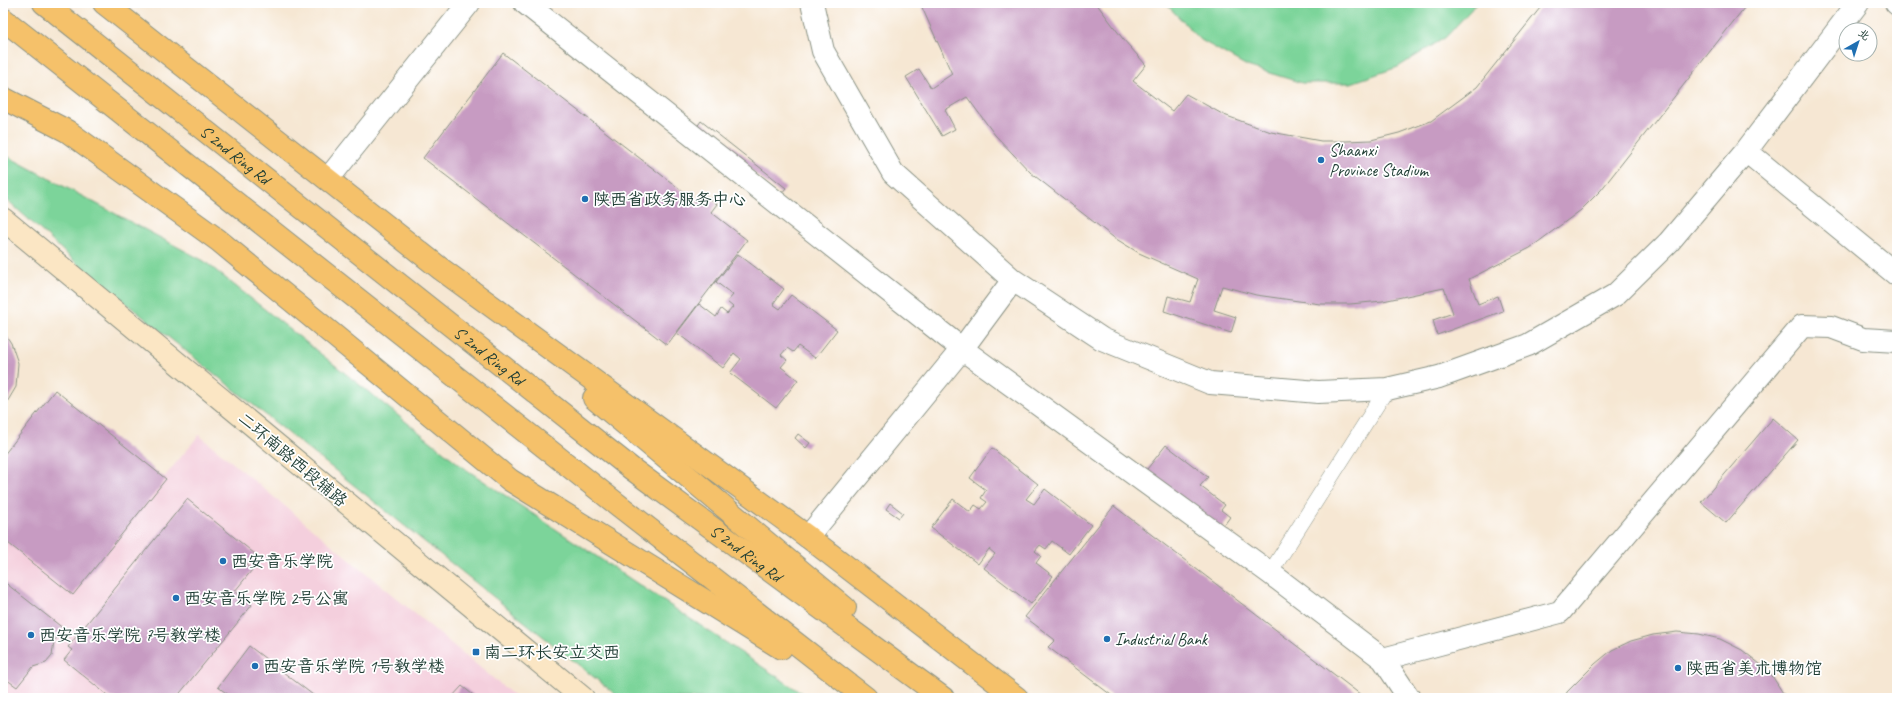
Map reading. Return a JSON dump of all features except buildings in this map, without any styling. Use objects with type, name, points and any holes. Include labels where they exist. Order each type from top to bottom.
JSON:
[{"type":"highway","name":"S 2nd Ring Rd","points":[[44,3],[632,468],[943,698]]},
{"type":"highway","points":[[104,3],[441,269],[951,698]]},
{"type":"highway","points":[[3,19],[608,497],[866,698]]},
{"type":"highway","points":[[3,98],[67,131],[218,240],[510,480],[862,698]]},
{"type":"highway","points":[[441,269],[808,537],[1017,698]]},
{"type":"main road","name":"二环南路西段辅路","points":[[3,219],[583,698]]},
{"type":"street","points":[[328,179],[469,3]]},
{"type":"street","points":[[524,3],[962,349],[1270,573],[1383,659],[1409,698]]},
{"type":"street","points":[[812,3],[822,51],[894,173],[1013,280],[1102,339],[1210,383],[1318,392],[1387,389],[1439,377],[1528,345],[1615,295],[1669,242],[1746,151],[1858,3]]},
{"type":"street","points":[[1746,151],[1897,275]]},
{"type":"street","points":[[808,537],[962,349],[1013,280]]},
{"type":"street","points":[[1383,659],[1560,612],[1802,326],[1831,327],[1863,339],[1897,341]]},
{"type":"lane","points":[[1270,573],[1387,389]]},
{"type":"shaded area","name":"西安音乐学院","points":[[199,435],[517,698],[3,698],[3,532],[72,589]]},
{"type":"green space","points":[[1165,3],[1477,3],[1446,37],[1398,67],[1351,83],[1302,83],[1247,66],[1201,40]]},
{"type":"green space","points":[[3,154],[204,261],[464,468],[809,698],[620,698],[82,268],[3,196]]},
{"type":"place","name":"Shaanxi Province Stadium","points":[[1321,160]]},
{"type":"place","name":"陕西省政务服务中心","points":[[585,199]]},
{"type":"place","name":"西安音乐学院","points":[[223,561]]},
{"type":"place","name":"西安音乐学院 2号公寓","points":[[176,598]]},
{"type":"place","name":"西安音乐学院 7号教学楼","points":[[31,635]]},
{"type":"place","name":"Industrial Bank","points":[[1107,639]]},
{"type":"place","name":"南二环长安立交西","points":[[476,652]]},
{"type":"place","name":"西安音乐学院 1号教学楼","points":[[255,666]]},
{"type":"place","name":"陕西省美术博物馆","points":[[1678,668]]}]
